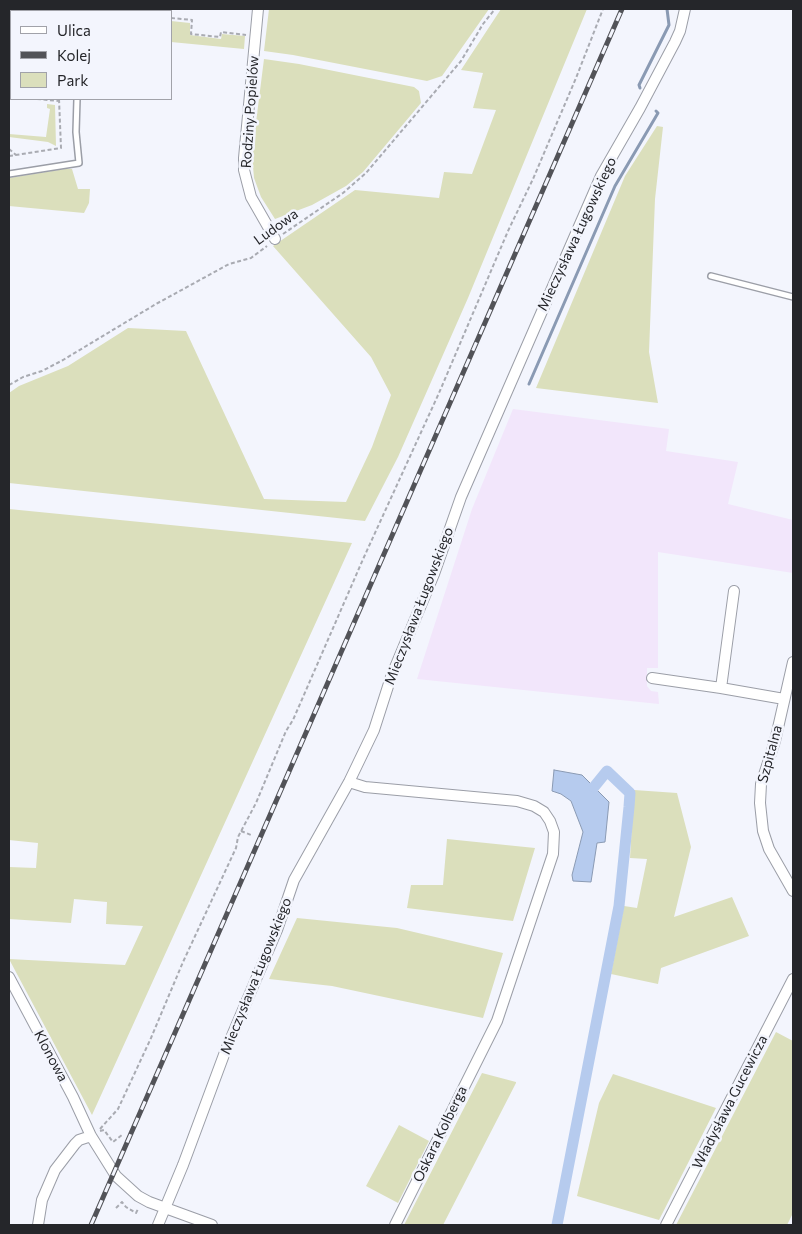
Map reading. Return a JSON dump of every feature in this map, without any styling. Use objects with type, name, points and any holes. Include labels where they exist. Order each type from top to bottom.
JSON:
[{"type":"street","name":"Rodziny Popielów","points":[[258,9],[244,170],[251,197],[275,239]]},
{"type":"street","name":"Mieczysława Ługowskiego","points":[[158,1225],[183,1165],[225,1052],[277,930],[294,880],[349,782],[374,730],[391,677],[434,574],[461,496],[504,396],[600,176],[640,108],[675,42],[680,31],[685,9]]},
{"type":"street","points":[[721,688],[734,591]]},
{"type":"street","name":"Szpitalna","points":[[793,662],[775,741],[761,784],[760,814],[769,849],[793,891]]},
{"type":"street","points":[[652,678],[784,699]]},
{"type":"street","name":"Oskara Kolberga","points":[[349,782],[365,787],[517,801],[534,806],[544,812],[554,832],[553,854],[497,1020],[487,1044],[468,1077],[395,1225]]},
{"type":"street","name":"Klonowa","points":[[9,977],[73,1097],[91,1136],[116,1176],[138,1196],[164,1209],[212,1225]]},
{"type":"street","name":"Władysława Gucewicza","points":[[666,1225],[793,979]]},
{"type":"street","points":[[38,1225],[42,1200],[55,1170],[79,1140],[91,1136]]},
{"type":"lane","points":[[9,174],[79,163],[76,132],[76,100]]},
{"type":"lane","points":[[711,276],[793,297]]},
{"type":"path","name":"Ludowa","points":[[9,385],[64,360],[156,304],[229,264],[251,258],[275,239],[343,193],[366,173],[461,61],[483,24],[495,9]]},
{"type":"path","points":[[122,1135],[113,1142],[104,1130],[98,1131],[118,1109],[151,1038],[183,962],[236,848],[238,837],[256,804],[286,731],[293,720],[364,557],[439,393],[508,231],[543,156],[603,9]]},
{"type":"path","points":[[100,10],[111,10]]},
{"type":"path","points":[[172,18],[192,20],[191,34],[220,37],[221,32],[247,35]]},
{"type":"path","points":[[9,78],[10,90]]},
{"type":"path","points":[[9,156],[61,148],[59,100]]},
{"type":"path","points":[[9,149],[16,155]]},
{"type":"path","points":[[275,222],[282,224],[290,222]]},
{"type":"path","points":[[241,831],[250,835]]},
{"type":"path","points":[[116,1208],[122,1202],[136,1213],[139,1207]]},
{"type":"shaded area","points":[[513,409],[669,429],[666,451],[738,462],[728,504],[793,520],[793,573],[658,552],[658,668],[647,668],[647,686],[651,691],[658,692],[659,704],[417,679],[472,509]]},
{"type":"green space","points":[[269,9],[489,9],[442,76],[427,81],[264,51]]},
{"type":"green space","points":[[501,9],[587,9],[468,298],[398,457],[365,521],[9,483],[9,393],[19,386],[68,366],[128,328],[186,331],[264,499],[346,502],[372,447],[391,395],[371,357],[273,246],[355,190],[439,198],[444,172],[472,174],[496,110],[473,108],[483,73],[461,70]]},
{"type":"green space","points":[[172,21],[190,23],[190,35],[221,39],[222,34],[245,36],[244,49],[172,42]]},
{"type":"green space","points":[[264,59],[299,64],[414,87],[419,91],[421,103],[363,172],[346,186],[312,205],[275,219],[261,197],[254,178],[252,154]]},
{"type":"green space","points":[[47,104],[55,105],[56,146],[48,142],[9,137],[9,134],[46,137],[50,109],[47,108]]},
{"type":"green space","points":[[657,126],[663,127],[655,199],[649,352],[658,403],[536,388],[625,176]]},
{"type":"green space","points":[[72,169],[78,189],[90,189],[89,203],[84,213],[9,206],[9,178]]},
{"type":"green space","points":[[9,509],[352,543],[92,1115],[9,959],[125,965],[143,926],[106,924],[107,902],[74,899],[71,923],[9,919],[9,867],[36,868],[38,843],[9,840]]},
{"type":"green space","points":[[634,790],[677,793],[691,847],[674,917],[732,897],[749,936],[661,968],[658,984],[611,974],[624,906],[637,908],[647,859],[630,858]]},
{"type":"green space","points":[[447,839],[535,848],[513,921],[407,908],[411,885],[443,885]]},
{"type":"green space","points":[[297,918],[397,928],[503,953],[483,1018],[332,986],[269,979]]},
{"type":"green space","points":[[776,1032],[793,1041],[793,1213],[787,1225],[676,1225]]},
{"type":"green space","points":[[482,1073],[516,1083],[443,1225],[404,1225]]},
{"type":"green space","points":[[613,1074],[716,1108],[659,1220],[577,1196],[599,1103]]},
{"type":"green space","points":[[399,1125],[429,1141],[398,1203],[366,1186]]},
{"type":"water","points":[[554,770],[582,775],[609,802],[605,842],[597,843],[591,882],[573,881],[572,875],[583,832],[571,801],[561,794],[552,791]]},
{"type":"waterway","points":[[640,88],[639,85],[669,25],[667,9]]},
{"type":"waterway","points":[[529,384],[615,186],[658,113],[656,111]]},
{"type":"waterway","points":[[557,1225],[619,906],[629,807],[630,793],[607,771],[594,787]]},
{"type":"railway","points":[[91,1225],[622,9]]}]
